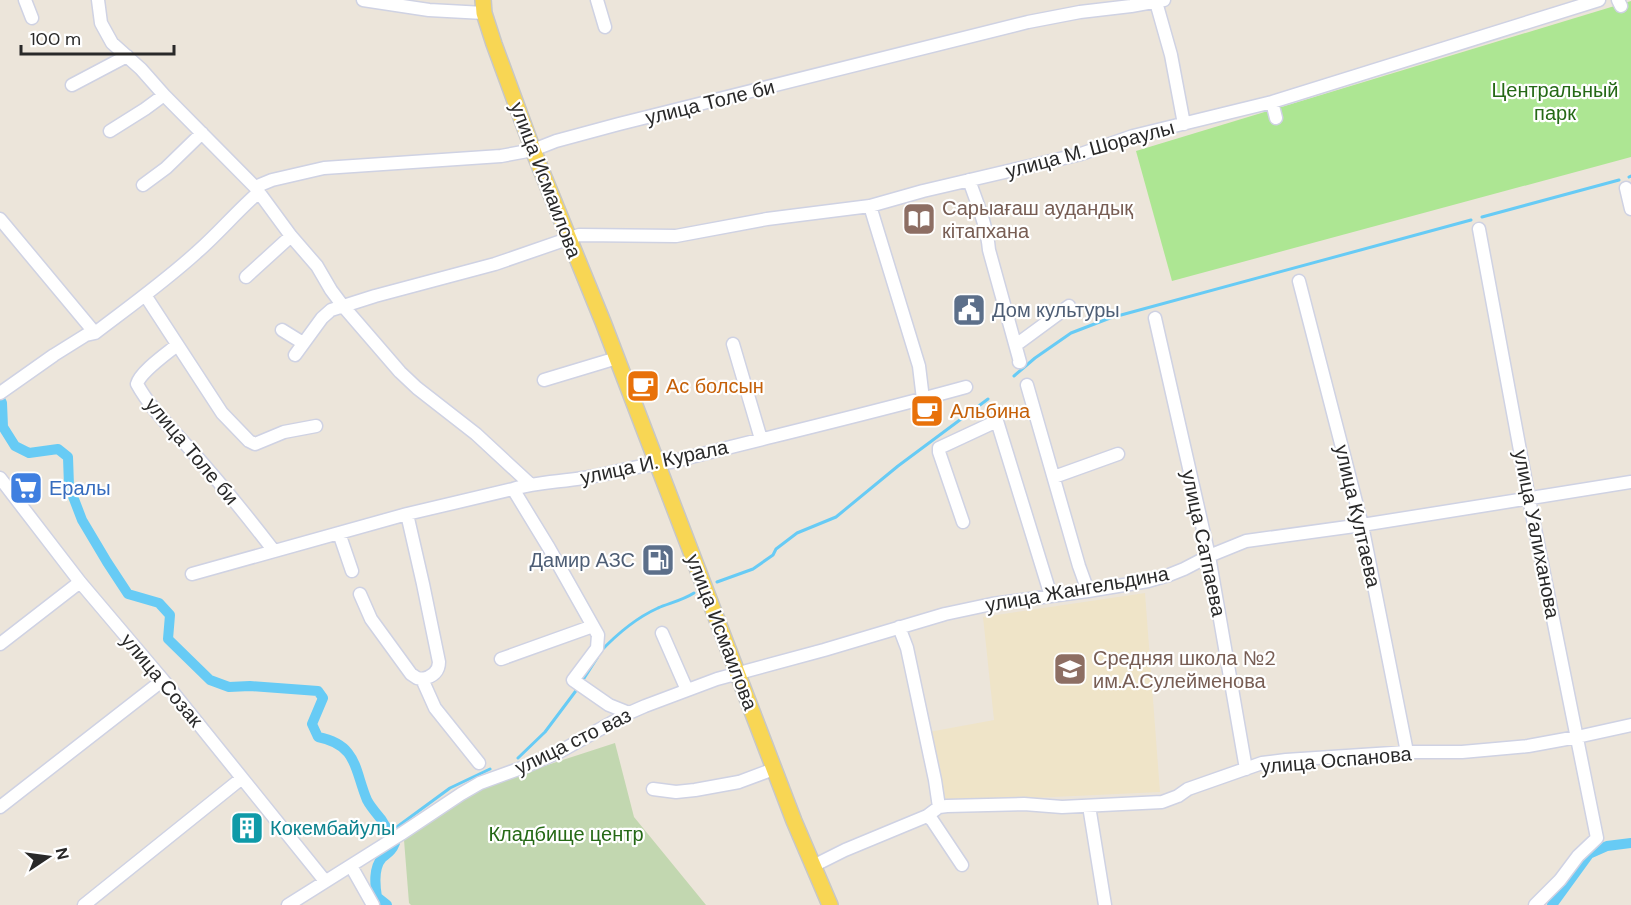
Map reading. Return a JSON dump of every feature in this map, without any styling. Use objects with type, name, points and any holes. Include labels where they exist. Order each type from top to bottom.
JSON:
[{"type":"main road","name":"улица Исмаилова","points":[[484,7],[494,44],[533,150],[617,358],[774,769],[830,905]]},
{"type":"street","points":[[25,0],[32,18]]},
{"type":"street","points":[[99,0],[101,23],[112,44],[141,69],[257,190],[291,236],[317,266],[343,306],[400,372],[476,434],[530,484]]},
{"type":"street","points":[[363,0],[429,10],[484,7]]},
{"type":"street","points":[[597,0],[605,27]]},
{"type":"street","name":"улица М. Шораулы","points":[[296,355],[328,312],[375,296],[495,264],[579,235],[675,236],[767,219],[870,206],[1081,154],[1133,136],[1272,102],[1599,0]]},
{"type":"street","points":[[1160,1],[1184,124]]},
{"type":"street","name":"улица Толе би","points":[[0,393],[54,355],[86,335],[95,333],[145,295],[197,253],[257,190],[272,180],[324,168],[501,156],[533,150],[556,141],[619,124],[1028,22],[1160,1]]},
{"type":"street","points":[[72,85],[127,57]]},
{"type":"street","points":[[110,131],[164,95]]},
{"type":"street","points":[[1272,102],[1276,118]]},
{"type":"street","points":[[143,185],[166,168],[201,133]]},
{"type":"street","points":[[969,180],[988,239],[1019,362]]},
{"type":"street","points":[[1626,188],[1631,209]]},
{"type":"street","points":[[870,206],[919,366],[923,399]]},
{"type":"street","points":[[0,219],[95,333]]},
{"type":"street","name":"улица Уалиханова","points":[[1479,229],[1529,499],[1598,838],[1578,856],[1560,880],[1535,905]]},
{"type":"street","points":[[246,277],[291,236]]},
{"type":"street","name":"улица Култаева","points":[[1299,281],[1362,525],[1407,752]]},
{"type":"street","points":[[145,295],[222,413],[249,441],[255,444],[284,432],[316,426]]},
{"type":"street","points":[[1016,345],[1070,306]]},
{"type":"street","name":"улица Сатпаева","points":[[1155,318],[1209,556],[1246,769]]},
{"type":"street","points":[[282,330],[303,343]]},
{"type":"street","points":[[733,344],[761,439]]},
{"type":"street","name":"улица Толе би","points":[[177,345],[138,379],[138,384],[171,429],[274,551]]},
{"type":"street","points":[[544,380],[617,358]]},
{"type":"street","points":[[1027,385],[1088,591]]},
{"type":"street","name":"улица И. Курала","points":[[192,574],[407,513],[530,484],[582,478],[671,462],[966,387]]},
{"type":"street","points":[[284,432],[283,426],[286,419]]},
{"type":"street","points":[[963,522],[939,448],[997,421],[1052,596]]},
{"type":"street","points":[[1054,477],[1118,454]]},
{"type":"street","name":"улица Созак","points":[[0,479],[80,582],[164,680],[325,881]]},
{"type":"street","name":"улица Жангельдина","points":[[738,674],[945,614],[992,604],[1148,581],[1169,575],[1246,541],[1631,482]]},
{"type":"street","points":[[513,489],[597,635],[597,648],[573,680],[609,705],[629,713]]},
{"type":"street","points":[[360,594],[371,619],[411,674],[417,678],[429,678],[436,671],[439,662],[407,513]]},
{"type":"street","points":[[339,533],[352,572]]},
{"type":"street","points":[[0,644],[80,582]]},
{"type":"street","points":[[501,659],[593,626]]},
{"type":"street","points":[[813,866],[854,846],[927,816],[939,807],[907,648],[899,627]]},
{"type":"street","points":[[662,633],[687,690]]},
{"type":"street","name":"улица сто ваз","points":[[288,905],[474,786],[560,752],[629,713],[717,679],[738,674]]},
{"type":"street","points":[[422,679],[435,708],[479,763]]},
{"type":"street","points":[[0,807],[164,680]]},
{"type":"street","name":"улица Оспанова","points":[[939,807],[1024,804],[1062,807],[1162,802],[1188,789],[1246,769],[1286,760],[1407,752],[1462,752],[1517,747],[1631,725]]},
{"type":"street","points":[[652,789],[676,792],[695,790],[739,782],[774,769]]},
{"type":"street","points":[[84,905],[242,778]]},
{"type":"street","points":[[1089,806],[1105,905]]},
{"type":"street","points":[[927,816],[962,865]]},
{"type":"street","points":[[351,866],[373,905]]},
{"type":"shaded area","name":"Средняя школа №2 им.А.Сулейменова","points":[[1145,593],[1160,792],[943,802],[929,732],[994,720],[983,617]]},
{"type":"green space","name":"Центральный парк","points":[[1631,1],[1631,157],[1172,281],[1136,151]]},
{"type":"green space","name":"Кладбище центр","points":[[615,743],[634,817],[706,905],[411,905],[409,903],[404,840],[477,791],[498,781]]},
{"type":"waterway","points":[[1482,217],[1619,180]]},
{"type":"waterway","points":[[1014,376],[1071,333],[1110,318],[1471,220]]},
{"type":"waterway","points":[[0,399],[3,427],[15,446],[29,453],[58,449],[68,457],[69,486],[82,520],[107,562],[128,594],[159,603],[170,615],[168,639],[210,680],[229,687],[250,686],[318,691],[323,698],[312,724],[318,737],[331,741],[348,752],[367,800],[395,843],[379,862],[376,872],[377,897],[387,905]]},
{"type":"waterway","points":[[717,582],[753,569],[773,555],[776,549],[797,533],[836,517],[898,466],[988,399]]},
{"type":"waterway","points":[[600,652],[634,622],[658,608],[694,593]]},
{"type":"waterway","points":[[581,683],[597,658]]},
{"type":"waterway","points":[[518,758],[545,732],[578,688]]},
{"type":"waterway","points":[[390,832],[450,788],[490,769]]},
{"type":"waterway","points":[[1552,905],[1589,854],[1607,846],[1631,843]]},
{"type":"place","name":"Сарыағаш аудандық кітапхана","points":[[919,219]]},
{"type":"place","name":"Дом культуры","points":[[969,310]]},
{"type":"place","name":"Ас болсын","points":[[643,386]]},
{"type":"place","name":"Альбина","points":[[927,411]]},
{"type":"place","name":"Ералы","points":[[26,488]]},
{"type":"place","name":"Дамир АЗС","points":[[658,560]]},
{"type":"place","name":"Средняя школа №2 им.А.Сулейменова","points":[[1070,669]]},
{"type":"place","name":"Кокембайулы","points":[[247,828]]}]
